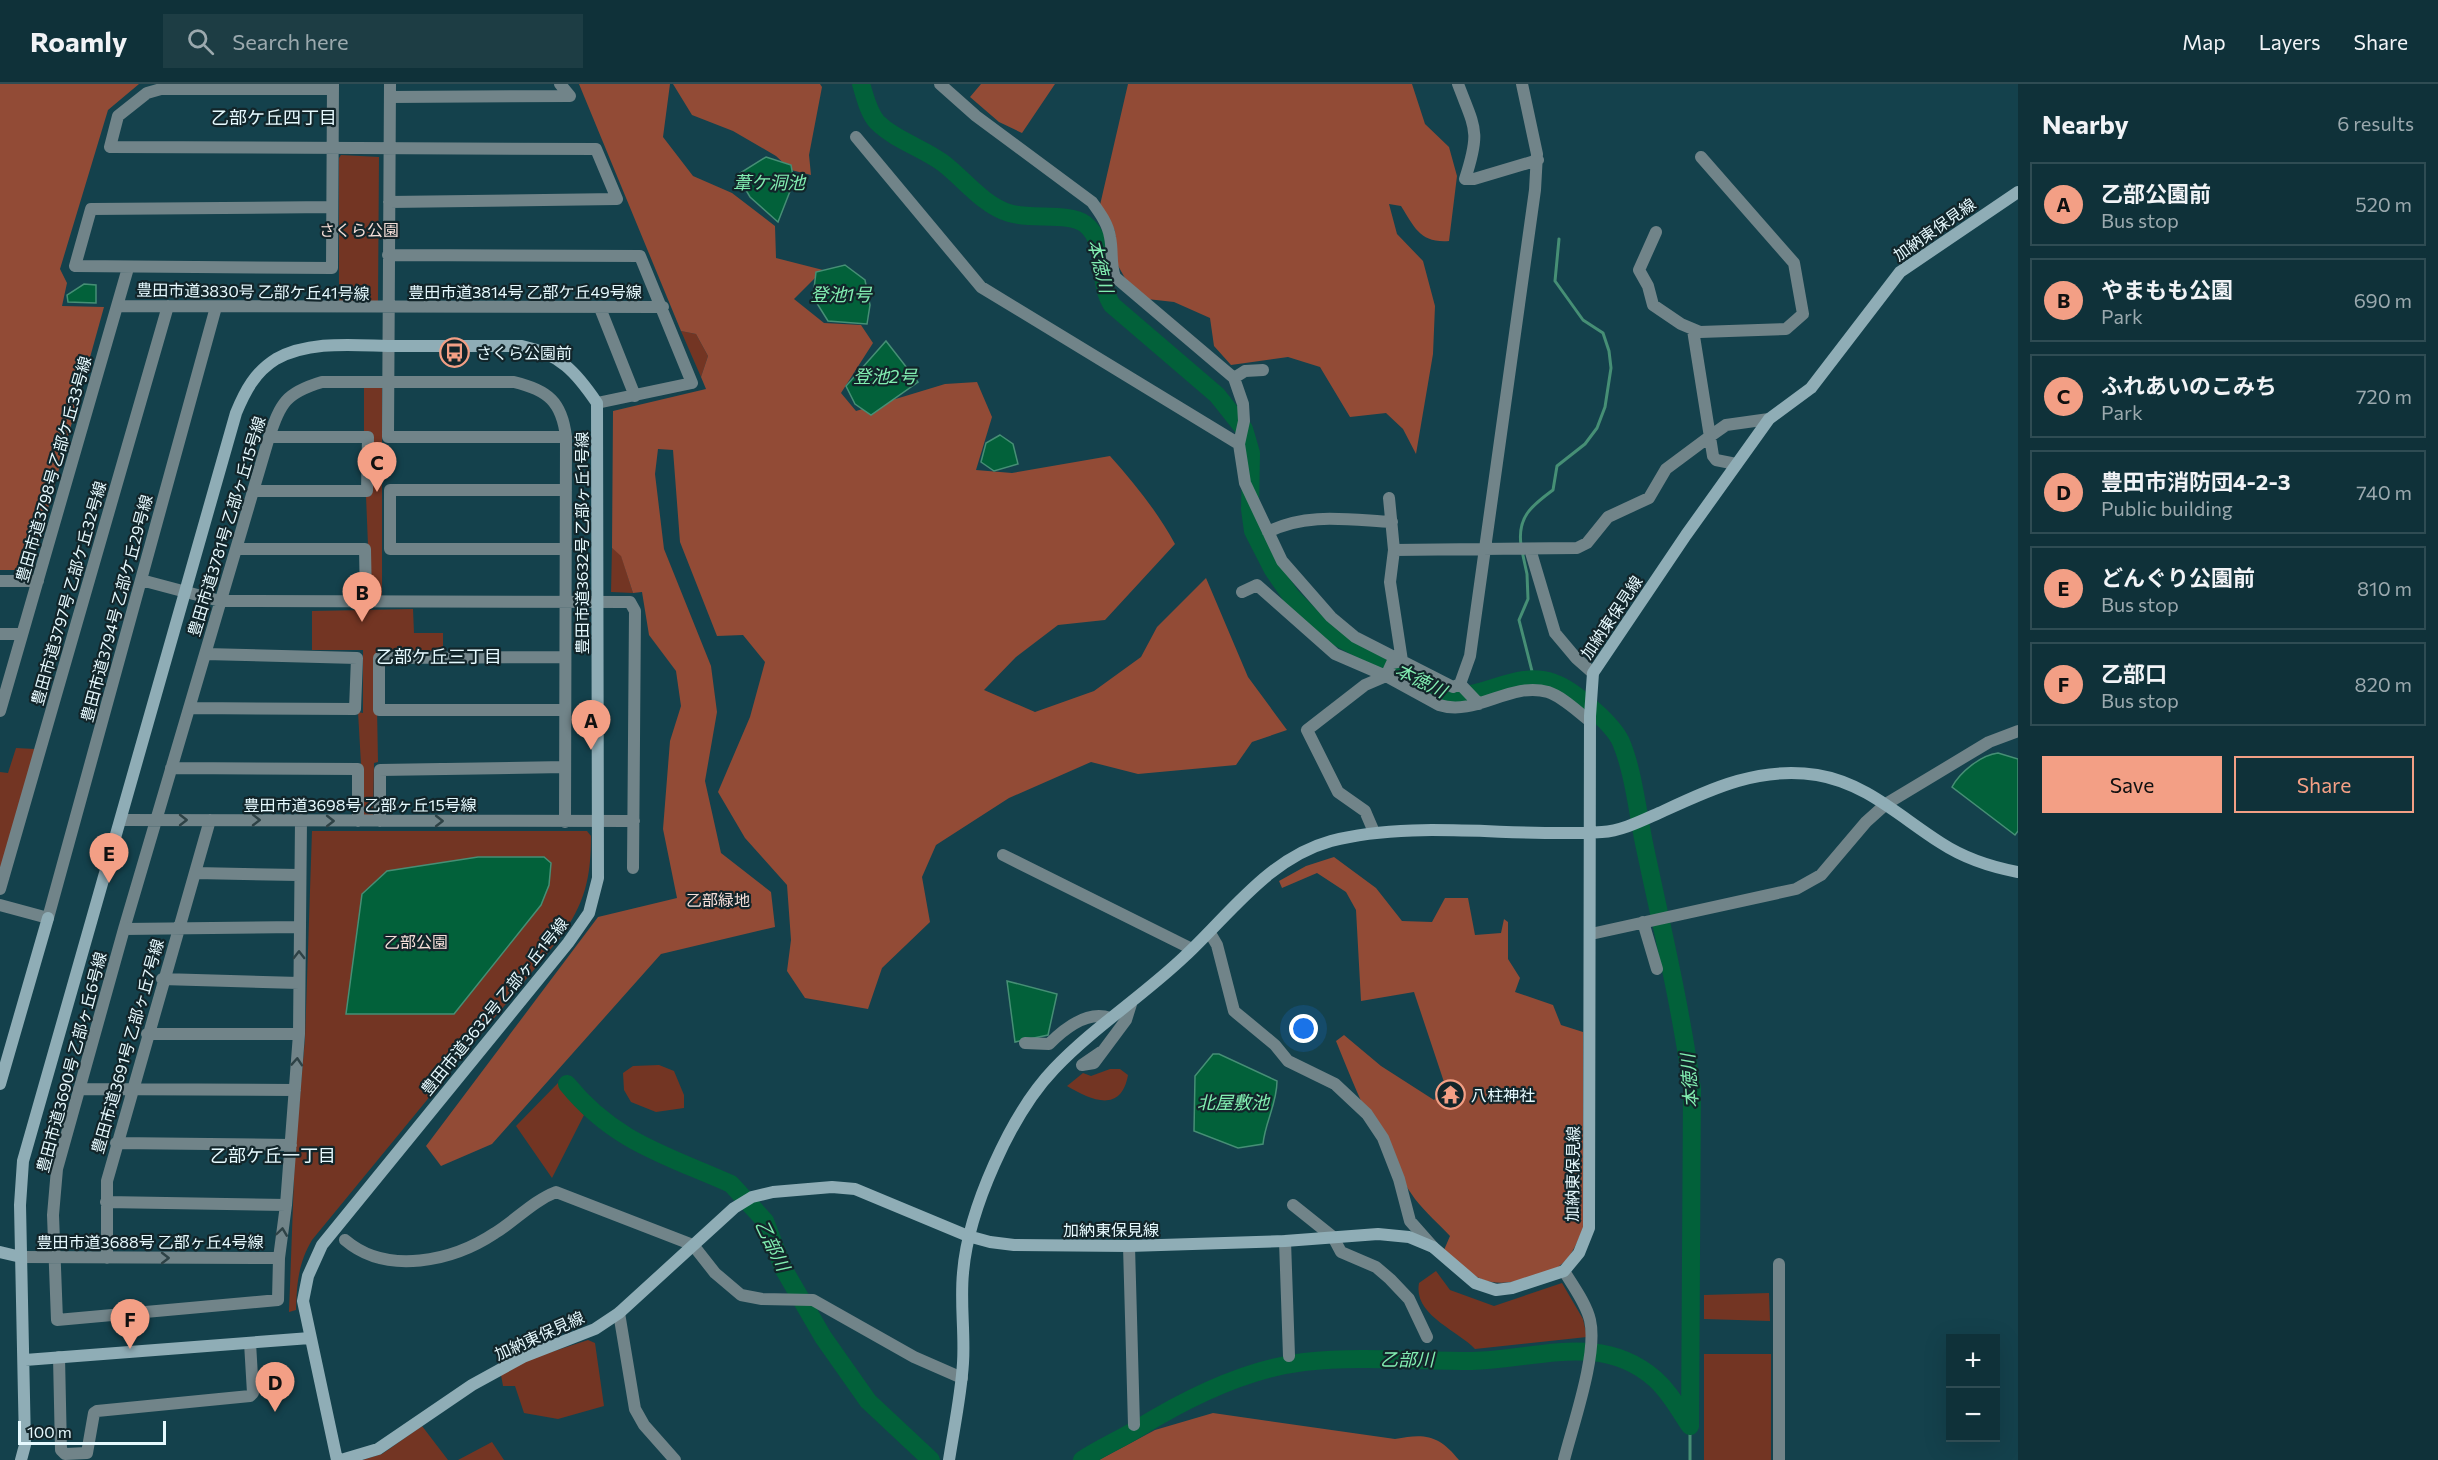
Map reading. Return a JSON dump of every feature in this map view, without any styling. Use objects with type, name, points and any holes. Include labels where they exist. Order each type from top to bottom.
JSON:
[{"type":"street","points":[[560,84],[570,96],[390,90],[388,309],[382,345],[388,381],[388,437],[566,437]]},
{"type":"street","points":[[940,84],[976,116],[1092,202],[1104,220],[1110,238],[1115,277],[1234,378],[1243,404],[1244,421],[1240,439],[1245,483],[1282,561],[1331,617],[1355,638],[1397,662],[1454,687],[1460,684],[1470,656],[1538,160],[1522,84]]},
{"type":"street","points":[[1458,84],[1473,116],[1475,129],[1474,151],[1465,179],[1474,179],[1538,160]]},
{"type":"street","points":[[332,207],[91,209],[75,266],[332,268],[333,149],[333,87],[161,89],[147,93],[118,116],[110,147],[333,149],[596,149],[617,199],[389,202]]},
{"type":"street","points":[[856,137],[981,287],[1240,439]]},
{"type":"street","points":[[1656,232],[1639,270],[1648,286],[1653,305],[1693,330],[1786,329],[1803,314],[1794,263],[1701,157]]},
{"type":"street","name":"加納東保見線","points":[[339,1460],[378,1449],[472,1385],[523,1357],[595,1329],[619,1313],[740,1204],[752,1197],[806,1188],[855,1190],[968,1236],[1014,1245],[1128,1246],[1285,1241],[1378,1234],[1409,1237],[1433,1247],[1475,1283],[1496,1290],[1512,1288],[1564,1271],[1579,1253],[1588,1228],[1591,934],[1590,714],[1593,673],[1769,419],[1811,388],[1900,272],[2018,192]]},
{"type":"street","points":[[21,1460],[25,1445],[25,1360],[21,1257],[23,1161],[236,413],[247,387],[263,368],[288,354],[321,346],[382,345],[522,346],[536,349],[570,368],[597,404],[692,383],[663,307],[640,256],[388,255]]},
{"type":"street","name":"豊田市道3798号 乙部ケ丘33号線","points":[[0,711],[3,689],[38,581],[128,268]]},
{"type":"street","name":"豊田市道3830号 乙部ケ丘41号線","points":[[117,306],[388,309]]},
{"type":"street","name":"豊田市道3797号 乙部ケ丘32号線","points":[[0,890],[168,306]]},
{"type":"street","name":"豊田市道3794号 乙部ケ丘29号線","points":[[48,918],[216,307]]},
{"type":"street","name":"豊田市道3814号 乙部ケ丘49号線","points":[[388,309],[663,307]]},
{"type":"street","points":[[600,308],[635,396]]},
{"type":"street","points":[[1693,330],[1713,456],[1716,460],[1736,464]]},
{"type":"street","points":[[1234,378],[1245,371],[1263,370]]},
{"type":"street","name":"豊田市道3781号 乙部ヶ丘15号線","points":[[156,820],[269,437],[282,402],[299,388],[322,382],[388,381],[514,382],[534,387],[551,398],[564,415],[566,437],[565,822]]},
{"type":"street","name":"豊田市道3632号 乙部ヶ丘1号線","points":[[339,1460],[303,1301],[308,1276],[322,1245],[568,943],[589,913],[598,878],[597,404]]},
{"type":"street","points":[[1394,550],[1530,549],[1581,546],[1608,517],[1649,498],[1666,469],[1726,425],[1769,419]]},
{"type":"street","points":[[253,491],[367,491],[368,437],[269,437]]},
{"type":"street","points":[[566,490],[390,490],[390,549],[566,549]]},
{"type":"street","points":[[1374,832],[1365,811],[1338,792],[1307,730],[1365,685],[1386,676],[1397,662],[1390,582],[1394,550],[1389,498]]},
{"type":"street","points":[[1266,530],[1286,522],[1308,519],[1392,522]]},
{"type":"street","points":[[236,549],[365,549],[366,602]]},
{"type":"street","points":[[1530,549],[1555,633],[1576,658],[1593,673]]},
{"type":"street","points":[[141,580],[220,602],[630,602],[635,611],[633,868]]},
{"type":"street","points":[[0,581],[38,581]]},
{"type":"street","points":[[1242,592],[1257,585],[1335,654],[1386,676],[1416,694],[1449,708],[1479,704],[1505,694],[1537,690],[1590,714]]},
{"type":"street","points":[[0,634],[22,634]]},
{"type":"street","points":[[189,708],[356,709],[357,658],[205,654]]},
{"type":"street","points":[[565,657],[379,658],[379,710],[565,710]]},
{"type":"street","points":[[1460,684],[1479,704]]},
{"type":"street","points":[[1591,934],[1781,895],[1809,883],[1821,874],[1866,822],[1886,804],[1989,742],[2018,731]]},
{"type":"street","points":[[380,821],[380,770],[565,767]]},
{"type":"street","points":[[171,768],[358,769],[358,821]]},
{"type":"street","points":[[949,1460],[962,1378],[963,1274],[968,1236],[1006,1138],[1050,1072],[1210,933],[1264,878],[1281,864],[1331,841],[1374,832],[1607,832],[1647,818],[1718,786],[1744,777],[1772,773],[1829,777],[1852,785],[1886,804],[1958,853],[2018,873]]},
{"type":"street","name":"豊田市道3698号 乙部ヶ丘15号線","points":[[121,820],[634,821]]},
{"type":"street","name":"豊田市道3690号 乙部ヶ丘6号線","points":[[156,820],[57,1169],[53,1215],[57,1257],[57,1320],[278,1300],[279,1258]]},
{"type":"street","points":[[124,929],[177,928],[210,820]]},
{"type":"street","points":[[279,1258],[286,1205],[299,1034],[301,820]]},
{"type":"street","points":[[1003,855],[1192,949]]},
{"type":"street","points":[[195,873],[299,875]]},
{"type":"street","points":[[0,905],[48,918],[0,1084]]},
{"type":"street","points":[[1644,922],[1657,969]]},
{"type":"street","name":"豊田市道3691号 乙部ヶ丘7号線","points":[[107,1258],[107,1181],[177,928],[299,927]]},
{"type":"street","points":[[1210,933],[1217,945],[1224,982],[1234,1011],[1275,1045],[1288,1062],[1335,1084],[1367,1114],[1383,1138],[1399,1179],[1410,1221],[1433,1247]]},
{"type":"street","points":[[162,979],[299,983]]},
{"type":"street","points":[[1101,1052],[1126,1020],[1131,1004]]},
{"type":"street","points":[[1025,1043],[1049,1044],[1063,1030],[1095,1014],[1110,1018]]},
{"type":"street","points":[[147,1034],[299,1034]]},
{"type":"street","points":[[79,1089],[295,1090]]},
{"type":"street","points":[[116,1143],[291,1145]]},
{"type":"street","points":[[345,1240],[367,1254],[393,1261],[428,1260],[470,1248],[556,1192],[693,1245],[716,1273],[741,1295],[762,1299],[813,1300],[914,1357],[962,1378]]},
{"type":"street","points":[[106,1202],[286,1205]]},
{"type":"street","points":[[1293,1205],[1333,1238],[1341,1252],[1376,1267],[1409,1299],[1427,1337]]},
{"type":"street","points":[[1285,1241],[1289,1356]]},
{"type":"street","points":[[1128,1246],[1134,1425]]},
{"type":"street","points":[[0,1252],[21,1257]]},
{"type":"street","name":"豊田市道3688号 乙部ヶ丘4号線","points":[[21,1257],[279,1258]]},
{"type":"street","points":[[1779,1264],[1779,1460]]},
{"type":"street","points":[[1564,1271],[1590,1318],[1591,1345],[1564,1460]]},
{"type":"street","points":[[619,1313],[635,1408],[645,1425],[675,1460]]},
{"type":"street","points":[[25,1360],[310,1338]]},
{"type":"street","points":[[59,1357],[61,1450],[65,1454],[87,1453],[94,1413],[97,1411],[250,1396],[253,1393],[250,1343]]},
{"type":"green space","points":[[0,84],[139,84],[108,110],[60,269],[67,283],[62,306],[104,307],[31,570],[0,570]]},
{"type":"green space","name":"乙部緑地","points":[[579,84],[670,84],[663,137],[693,176],[732,193],[775,226],[776,258],[823,270],[794,299],[824,323],[861,325],[873,343],[841,393],[856,411],[945,384],[977,382],[992,417],[976,470],[1012,473],[1110,456],[1161,520],[1175,544],[1105,620],[1058,625],[1016,657],[984,690],[1035,712],[1094,691],[1141,657],[1157,627],[1206,578],[1248,677],[1287,730],[1252,742],[1236,765],[1138,774],[1091,762],[1009,798],[936,845],[922,877],[930,922],[882,968],[868,1009],[805,998],[787,971],[791,940],[787,885],[745,838],[718,792],[750,717],[765,662],[743,635],[717,636],[680,542],[673,450],[658,449],[655,474],[664,549],[711,666],[717,712],[705,781],[721,853],[771,892],[775,927],[661,954],[492,1144],[441,1166],[426,1146],[598,917],[677,898],[663,829],[670,741],[681,706],[676,671],[649,635],[642,592],[633,593],[621,556],[612,548],[613,411],[706,389],[701,377],[708,356],[696,334],[681,331]]},
{"type":"green space","points":[[673,84],[820,84],[822,87],[809,155],[811,175],[791,170],[776,156],[733,131],[692,115]]},
{"type":"green space","points":[[981,84],[1055,84],[1022,133],[999,122],[970,97]]},
{"type":"green space","points":[[1128,84],[1412,84],[1425,124],[1449,147],[1457,176],[1449,241],[1425,237],[1419,233],[1401,206],[1389,204],[1397,234],[1423,261],[1435,306],[1433,354],[1416,454],[1403,429],[1386,413],[1350,417],[1320,367],[1288,357],[1231,365],[1214,346],[1210,318],[1174,302],[1147,299],[1126,280],[1116,262],[1115,231],[1100,205]]},
{"type":"green space","name":"さくら公園","points":[[341,155],[379,157],[378,301],[339,304],[339,158]]},
{"type":"green space","points":[[681,331],[696,334],[708,356],[701,377]]},
{"type":"green space","points":[[364,384],[382,386],[382,596],[370,595],[366,496],[371,496],[371,432],[364,431]]},
{"type":"green space","points":[[612,548],[621,555],[633,593],[611,592]]},
{"type":"green space","points":[[413,609],[414,633],[443,633],[443,651],[382,650],[376,653],[378,762],[374,763],[373,816],[364,816],[358,712],[363,713],[363,650],[312,650],[312,611]]},
{"type":"green space","points":[[16,748],[35,749],[0,873],[0,772],[8,773]]},
{"type":"green space","name":"乙部公園","points":[[312,831],[587,831],[591,836],[591,851],[585,890],[569,925],[312,1240],[299,1274],[296,1310],[289,1312],[295,1151],[305,1039]]},
{"type":"green space","points":[[1334,857],[1376,888],[1402,921],[1432,922],[1445,898],[1468,898],[1475,935],[1501,933],[1504,919],[1508,922],[1508,959],[1520,978],[1515,992],[1553,1005],[1561,1025],[1583,1032],[1583,1229],[1567,1260],[1558,1267],[1520,1281],[1499,1283],[1481,1279],[1467,1270],[1444,1250],[1450,1236],[1415,1199],[1381,1142],[1336,1041],[1344,1035],[1381,1066],[1434,1100],[1446,1088],[1414,992],[1361,1001],[1356,910],[1346,892],[1317,873],[1282,888],[1279,881],[1306,866]]},
{"type":"green space","points":[[659,1065],[674,1071],[684,1095],[684,1108],[656,1112],[631,1102],[624,1090],[623,1073],[633,1066]]},
{"type":"green space","points":[[1110,1069],[1120,1069],[1128,1075],[1119,1095],[1112,1099],[1095,1099],[1067,1086],[1083,1073],[1091,1076]]},
{"type":"green space","points":[[558,1083],[584,1115],[552,1178],[516,1126]]},
{"type":"green space","points":[[1436,1271],[1450,1290],[1494,1306],[1562,1283],[1583,1319],[1587,1337],[1475,1349],[1438,1321],[1423,1304],[1419,1294],[1419,1283]]},
{"type":"green space","points":[[1769,1293],[1770,1321],[1704,1319],[1704,1295]]},
{"type":"green space","points":[[588,1340],[595,1343],[604,1406],[558,1419],[524,1413],[515,1386],[503,1386],[501,1375],[533,1358]]},
{"type":"green space","points":[[1704,1354],[1771,1354],[1771,1460],[1704,1460]]},
{"type":"green space","points":[[1213,1413],[1395,1439],[1423,1436],[1445,1445],[1459,1460],[1099,1460],[1155,1430]]},
{"type":"green space","points":[[422,1426],[448,1460],[362,1460],[382,1454]]},
{"type":"green space","points":[[492,1442],[504,1460],[458,1460]]},
{"type":"water","name":"葦ケ洞池","points":[[766,157],[791,165],[794,181],[778,222],[750,197],[737,175]]},
{"type":"water","name":"登池1号","points":[[845,265],[865,280],[870,305],[867,324],[828,321],[813,297],[816,272]]},
{"type":"water","points":[[84,284],[96,285],[96,303],[68,302],[67,295]]},
{"type":"water","name":"登池2号","points":[[886,341],[918,382],[871,415],[855,404],[846,386]]},
{"type":"water","points":[[1000,435],[1013,444],[1018,464],[994,471],[981,462],[986,443]]},
{"type":"water","points":[[1998,753],[2018,759],[2018,831],[2015,835],[1952,787],[1972,765],[1991,754]]},
{"type":"water","points":[[478,857],[544,857],[551,863],[549,885],[541,905],[454,1014],[346,1014],[362,894],[387,871]]},
{"type":"water","points":[[1007,981],[1057,994],[1048,1035],[1015,1042]]},
{"type":"water","name":"北屋敷池","points":[[1213,1054],[1219,1054],[1277,1081],[1263,1144],[1238,1148],[1194,1131],[1195,1076]]},
{"type":"waterway","name":"本徳川","points":[[861,84],[869,109],[877,122],[892,134],[943,163],[991,204],[1018,215],[1078,220],[1092,232],[1097,241],[1104,285],[1112,305],[1217,395],[1244,429],[1251,453],[1250,509],[1253,531],[1273,570],[1291,596],[1324,630],[1448,695],[1475,693],[1527,680],[1554,683],[1581,700],[1617,735],[1632,781],[1677,998],[1692,1089],[1690,1426]]},
{"type":"waterway","points":[[1521,545],[1520,535],[1524,519],[1533,506],[1553,490],[1557,466],[1585,444],[1597,428],[1605,407],[1611,368],[1609,351],[1603,333],[1583,320],[1555,281],[1559,239]]},
{"type":"waterway","points":[[1522,551],[1527,574],[1528,599],[1519,620],[1534,679]]},
{"type":"waterway","name":"乙部川","points":[[567,1084],[585,1104],[622,1133],[663,1155],[731,1184],[765,1221],[783,1268],[823,1337],[868,1401],[931,1460]]},
{"type":"waterway","name":"乙部川","points":[[1082,1460],[1176,1406],[1217,1386],[1260,1371],[1325,1360],[1472,1361],[1590,1352],[1612,1356],[1634,1364],[1655,1379],[1670,1395],[1690,1426]]},
{"type":"waterway","name":"乙部川","points":[[1690,1426],[1690,1460]]},
{"type":"place","name":"さくら公園前","points":[[455,352]]},
{"type":"place","name":"ふれあいのこみち","points":[[377,492]]},
{"type":"place","name":"やまもも公園","points":[[362,622]]},
{"type":"place","name":"乙部公園前","points":[[591,750]]},
{"type":"place","name":"どんぐり公園前","points":[[109,883]]},
{"type":"place","name":"八柱神社","points":[[1450,1094]]},
{"type":"place","name":"乙部口","points":[[130,1349]]},
{"type":"place","name":"豊田市消防団4-2-3","points":[[275,1412]]},
{"type":"district","name":"乙部ケ丘四丁目","points":[[274,117]]},
{"type":"district","name":"乙部ケ丘三丁目","points":[[439,656]]},
{"type":"district","name":"乙部ケ丘一丁目","points":[[273,1155]]}]
